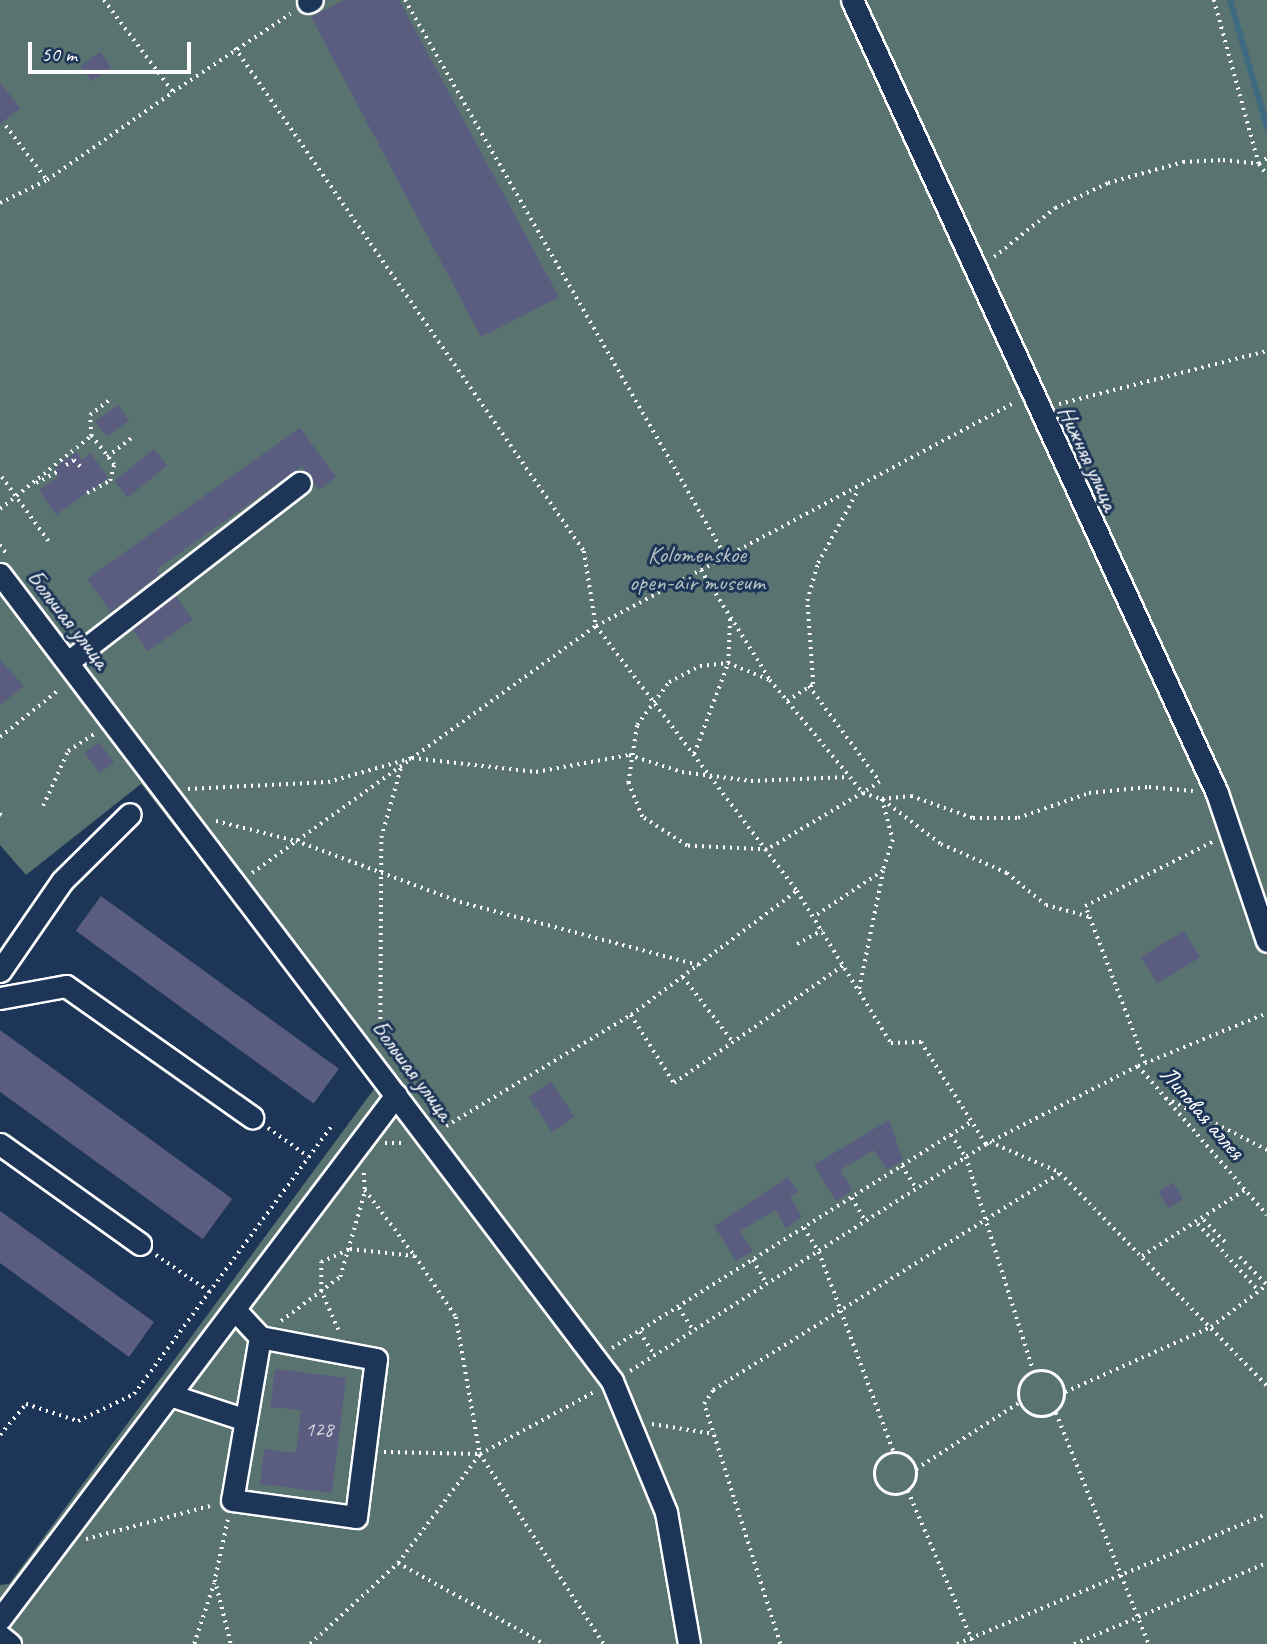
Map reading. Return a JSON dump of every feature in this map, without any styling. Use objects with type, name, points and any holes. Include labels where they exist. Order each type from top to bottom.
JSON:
[{"type":"street","name":"Нижняя улица","points":[[852,0],[977,272],[1037,411],[1217,793],[1267,941]]},
{"type":"street","points":[[72,667],[300,483]]},
{"type":"street","name":"Большая улица","points":[[0,574],[432,1139],[612,1381],[633,1421],[666,1512],[690,1644]]},
{"type":"street","points":[[0,971],[62,881],[130,814]]},
{"type":"street","points":[[0,998],[66,986],[252,1117]]},
{"type":"street","points":[[0,1619],[397,1095]]},
{"type":"street","points":[[0,1144],[141,1244]]},
{"type":"street","points":[[235,1310],[260,1337],[376,1359],[356,1517],[232,1500],[260,1337]]},
{"type":"street","points":[[170,1395],[246,1420]]},
{"type":"street","points":[[0,1636],[10,1644]]},
{"type":"path","points":[[104,0],[173,92]]},
{"type":"path","points":[[405,0],[726,557]]},
{"type":"path","points":[[1214,0],[1259,164],[1267,175]]},
{"type":"path","points":[[0,203],[47,180],[235,48],[310,1]]},
{"type":"path","points":[[235,48],[584,551],[596,626],[797,891],[845,964],[891,1043],[921,1042],[971,1122],[988,1143],[1060,1173],[1267,1386]]},
{"type":"path","points":[[6,126],[47,180]]},
{"type":"path","points":[[977,272],[1055,208],[1108,183],[1183,162],[1259,164],[1267,158]]},
{"type":"path","points":[[1037,411],[1267,351]]},
{"type":"path","points":[[87,493],[110,481],[114,465],[91,436],[90,415],[109,400]]},
{"type":"path","points":[[236,885],[596,626],[858,490],[997,411]]},
{"type":"path","points":[[0,509],[91,436]]},
{"type":"path","points":[[107,457],[133,437]]},
{"type":"path","points":[[66,465],[74,460],[80,467]]},
{"type":"path","points":[[34,484],[57,472]]},
{"type":"path","points":[[2,477],[50,543]]},
{"type":"path","points":[[770,680],[728,663],[700,666],[652,699],[629,755],[628,783],[642,817],[667,836],[713,852],[767,850],[880,782],[809,686],[807,601],[818,563],[858,490]]},
{"type":"path","points":[[701,570],[770,680],[863,793],[882,799],[941,844],[1007,873],[1046,905],[1090,917]]},
{"type":"path","points":[[694,754],[728,663],[730,616]]},
{"type":"path","points":[[0,737],[72,667]]},
{"type":"path","points":[[787,701],[809,686]]},
{"type":"path","points":[[43,806],[68,751],[113,720]]},
{"type":"path","points":[[166,791],[328,782],[412,758],[536,772],[629,755],[710,776],[751,781],[849,777]]},
{"type":"path","points":[[380,1054],[382,838],[402,765]]},
{"type":"path","points":[[882,799],[911,796],[973,818],[1018,818],[1089,793],[1149,787],[1217,793]]},
{"type":"path","points":[[859,989],[883,871],[893,840],[882,799]]},
{"type":"path","points":[[183,814],[296,841],[460,902],[699,965]]},
{"type":"path","points":[[1145,1063],[1085,906],[1231,833]]},
{"type":"path","points":[[814,917],[883,871]]},
{"type":"path","points":[[260,1337],[340,1277],[365,1190],[360,1144],[432,1139],[631,1015],[797,891]]},
{"type":"path","points":[[797,944],[822,930]]},
{"type":"path","points":[[631,1015],[674,1083],[845,964]]},
{"type":"path","points":[[683,977],[733,1042]]},
{"type":"path","points":[[312,1644],[398,1563],[480,1454],[655,1356],[988,1143],[1138,1066],[1267,1013]]},
{"type":"path","name":"Липовая аллея","points":[[1138,1066],[1267,1215]]},
{"type":"path","points":[[1162,1096],[1267,1150]]},
{"type":"path","points":[[252,1117],[309,1157]]},
{"type":"path","points":[[626,1342],[971,1122]]},
{"type":"path","points":[[0,1434],[26,1404],[78,1421],[134,1394],[331,1127]]},
{"type":"path","points":[[951,1135],[966,1157],[1034,1373]]},
{"type":"path","points":[[902,1166],[917,1189]]},
{"type":"path","points":[[780,1644],[704,1404],[713,1390],[838,1315],[984,1218],[1060,1173]]},
{"type":"path","points":[[365,1190],[415,1256],[456,1317],[480,1454],[604,1644]]},
{"type":"path","points":[[1142,1256],[1198,1224],[1245,1191]]},
{"type":"path","points":[[852,1198],[866,1222]]},
{"type":"path","points":[[1204,1220],[1227,1244]]},
{"type":"path","points":[[1198,1224],[1258,1291]]},
{"type":"path","points":[[804,1228],[819,1252],[838,1315],[894,1453],[916,1469]]},
{"type":"path","points":[[141,1244],[209,1292]]},
{"type":"path","points":[[348,1355],[321,1291],[321,1262],[350,1249],[415,1256]]},
{"type":"path","points":[[1149,1644],[1056,1413],[1065,1392],[1211,1327],[1267,1285],[1240,1257]]},
{"type":"path","points":[[753,1260],[767,1284]]},
{"type":"path","points":[[679,1308],[694,1331]]},
{"type":"path","points":[[640,1332],[655,1356]]},
{"type":"path","points":[[1021,1402],[1023,1381],[1034,1373],[1054,1374],[1065,1392]]},
{"type":"path","points":[[1021,1402],[1038,1417],[1056,1413]]},
{"type":"path","points":[[974,1644],[908,1491],[916,1469],[1021,1402]]},
{"type":"path","points":[[633,1421],[713,1434]]},
{"type":"path","points":[[366,1450],[480,1454]]},
{"type":"path","points":[[894,1453],[878,1465],[878,1485],[895,1495],[908,1491]]},
{"type":"path","points":[[53,1548],[232,1500],[215,1580],[194,1644]]},
{"type":"path","points":[[957,1644],[1267,1514]]},
{"type":"path","points":[[398,1563],[545,1644]]},
{"type":"path","points":[[1074,1644],[1267,1563]]},
{"type":"path","points":[[215,1580],[231,1644]]},
{"type":"green space","name":"Kolomenskoe open-air museum","points":[[0,0],[1267,0],[1267,1644],[0,1644],[0,1585],[9,1584],[377,1085],[141,784],[26,875],[0,845]]},
{"type":"building","points":[[344,0],[399,0],[559,297],[481,337],[311,17]]},
{"type":"building","points":[[100,52],[111,67],[92,81],[81,66]]},
{"type":"building","points":[[0,82],[20,108],[0,124]]},
{"type":"building","points":[[118,405],[129,420],[107,437],[95,421]]},
{"type":"building","points":[[300,428],[336,477],[319,490],[302,466],[157,569],[160,574],[111,612],[87,579]]},
{"type":"building","points":[[154,449],[167,465],[128,497],[114,481]]},
{"type":"building","points":[[76,452],[82,460],[91,453],[108,478],[56,515],[39,490],[59,476],[54,468]]},
{"type":"building","points":[[176,596],[193,620],[148,651],[131,628]]},
{"type":"building","points":[[0,660],[24,686],[0,705]]},
{"type":"building","points":[[99,742],[114,762],[100,773],[85,753]]},
{"type":"building","points":[[101,896],[339,1069],[314,1104],[76,931]]},
{"type":"building","points":[[1184,931],[1200,958],[1157,983],[1141,957]]},
{"type":"building","points":[[0,1030],[232,1199],[203,1239],[0,1092]]},
{"type":"building","points":[[551,1082],[574,1117],[552,1132],[529,1097]]},
{"type":"building","points":[[889,1120],[903,1160],[887,1170],[874,1150],[840,1170],[853,1190],[836,1201],[814,1165]]},
{"type":"building","points":[[788,1177],[798,1192],[790,1197],[802,1217],[786,1228],[775,1210],[740,1231],[753,1251],[736,1261],[714,1226]]},
{"type":"building","points":[[1173,1183],[1183,1199],[1169,1208],[1159,1192]]},
{"type":"building","points":[[0,1211],[154,1322],[129,1357],[0,1263]]},
{"type":"building","points":[[275,1369],[346,1378],[332,1493],[260,1484],[264,1449],[296,1453],[301,1410],[270,1407]]},
{"type":"waterway","points":[[1230,0],[1267,127]]}]
